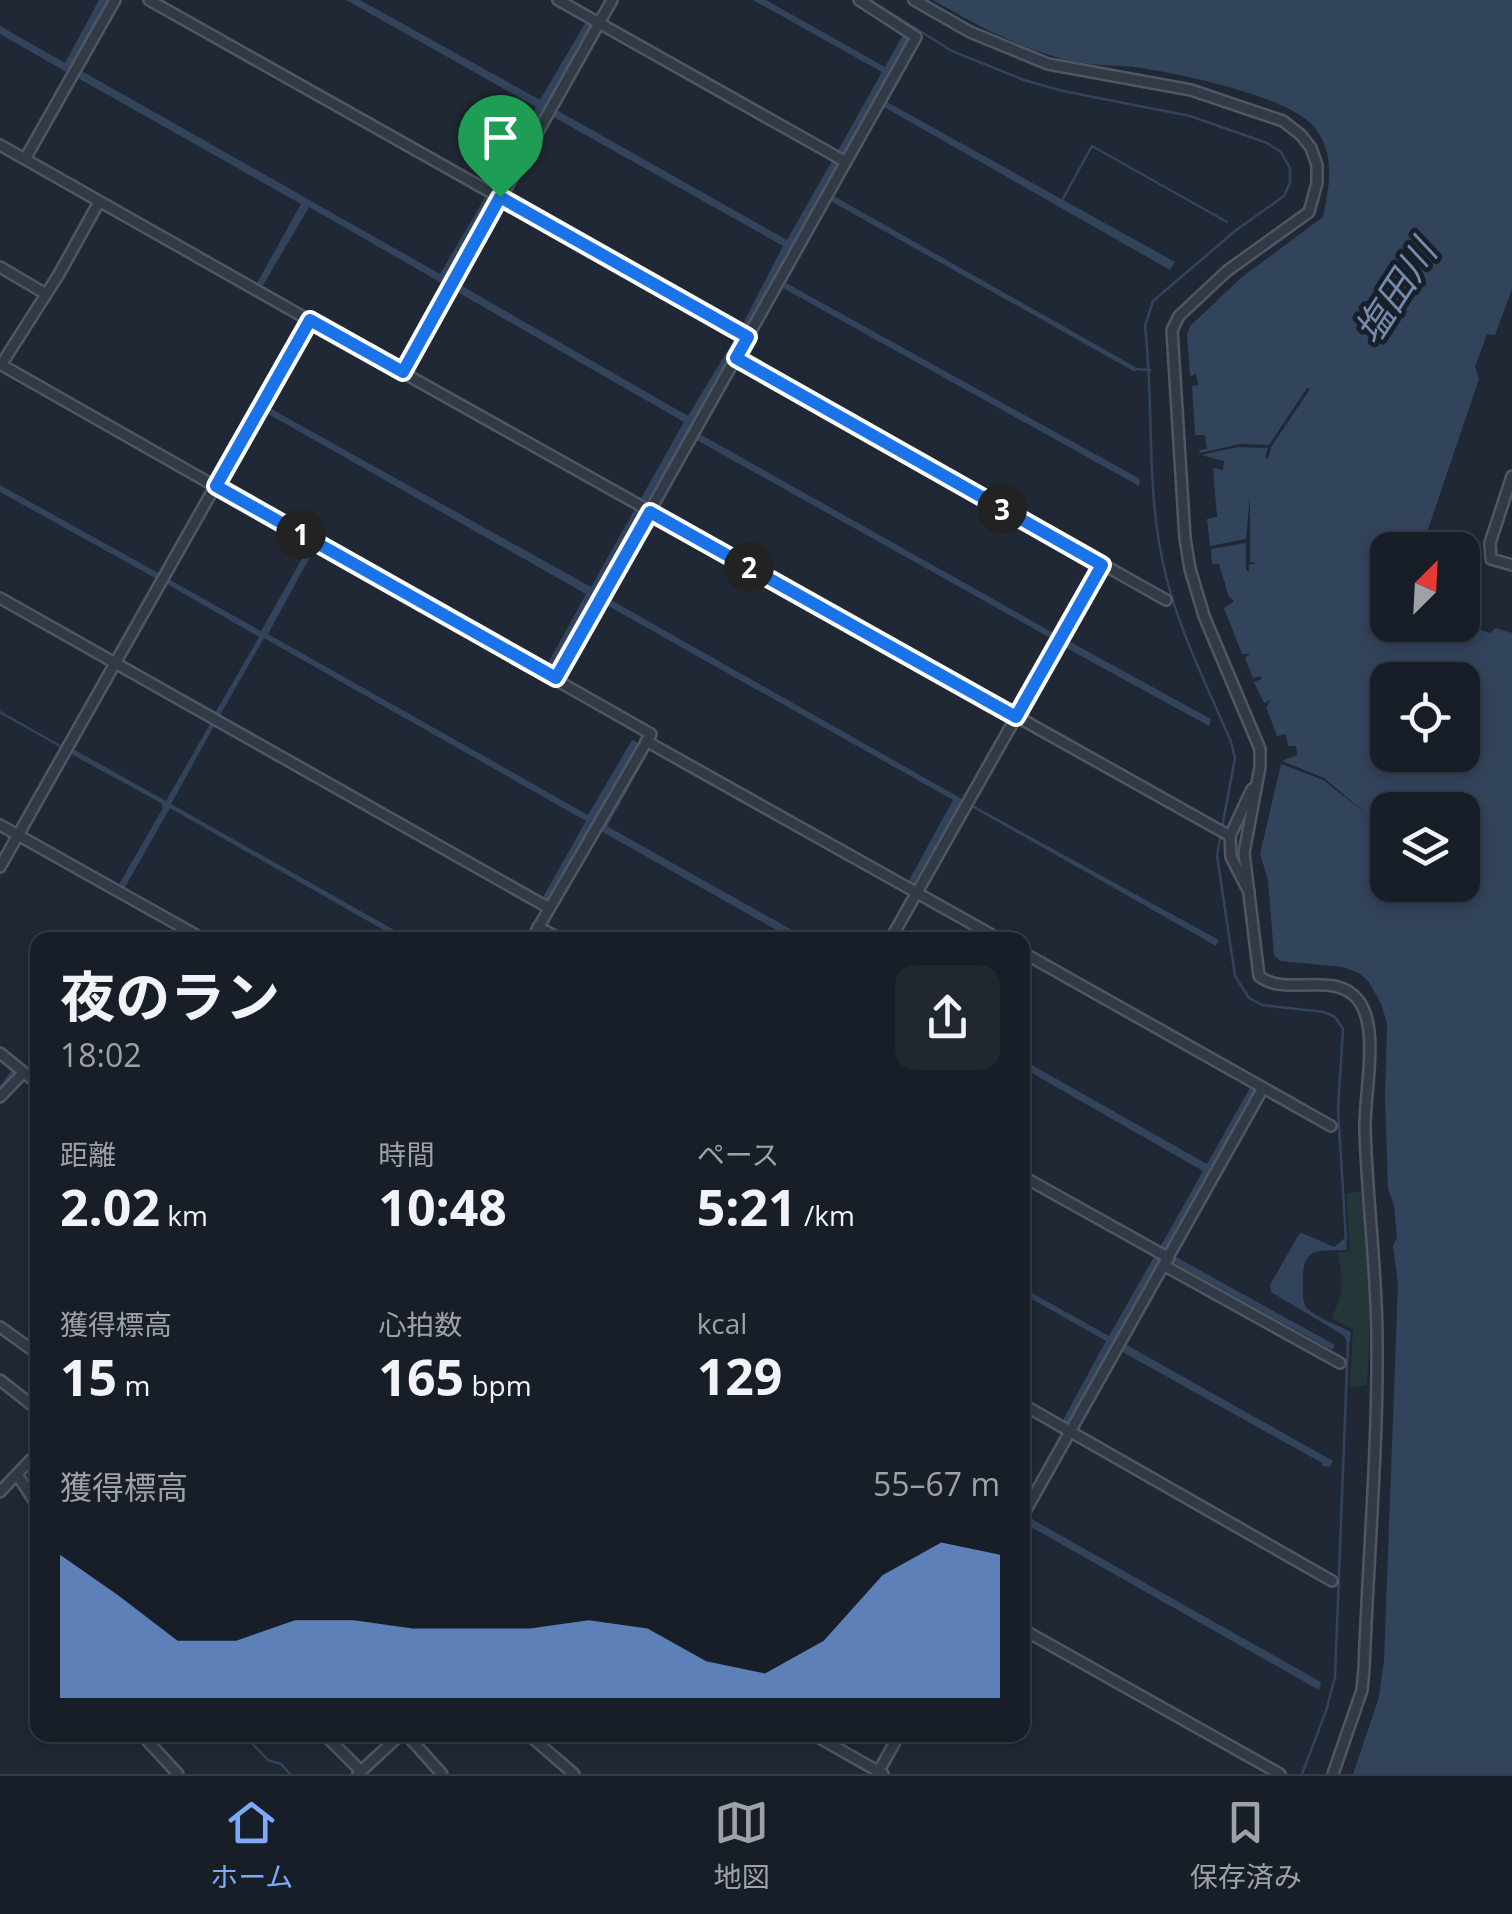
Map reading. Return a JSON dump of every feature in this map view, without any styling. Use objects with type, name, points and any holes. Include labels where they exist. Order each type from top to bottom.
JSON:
[{"type":"street","points":[[25,159],[116,0]]},
{"type":"street","points":[[150,0],[742,334]]},
{"type":"street","points":[[558,0],[841,159]]},
{"type":"street","points":[[403,372],[452,284],[495,194],[550,110],[593,20],[612,0]]},
{"type":"street","points":[[556,678],[644,509],[736,358],[742,334],[779,282],[827,196],[841,159],[880,102],[916,37],[860,0]]},
{"type":"street","points":[[914,0],[970,32],[1048,64],[1191,90],[1283,121],[1301,135],[1317,165],[1318,183],[1308,212],[1227,271],[1180,316],[1172,330],[1190,569],[1204,616],[1260,749],[1244,853],[1260,976],[1274,983],[1347,990],[1367,1019],[1366,1156],[1378,1344],[1364,1669],[1362,1690],[1333,1774]]},
{"type":"street","points":[[0,146],[1224,833],[1244,888],[1250,894]]},
{"type":"street","points":[[100,202],[0,364],[651,734],[535,932]]},
{"type":"street","points":[[0,267],[46,294]]},
{"type":"street","points":[[0,867],[310,320]]},
{"type":"street","points":[[736,358],[1166,600]]},
{"type":"street","points":[[1512,476],[1490,543],[1491,559],[1512,564]]},
{"type":"street","points":[[893,932],[910,889],[967,803],[1102,565]]},
{"type":"street","points":[[0,598],[549,908]]},
{"type":"street","points":[[646,741],[987,932]]},
{"type":"street","points":[[1224,833],[1255,788]]},
{"type":"street","points":[[0,824],[191,932]]},
{"type":"street","points":[[538,927],[547,932]]},
{"type":"street","points":[[1030,957],[1331,1126]]},
{"type":"street","points":[[0,1053],[30,1077]]},
{"type":"street","points":[[0,1097],[24,1072]]},
{"type":"street","points":[[1030,1503],[1263,1088]]},
{"type":"street","points":[[1030,1180],[1166,1256],[1340,1363]]},
{"type":"street","points":[[0,1327],[30,1348]]},
{"type":"street","points":[[0,1380],[30,1404]]},
{"type":"street","points":[[1030,1409],[1332,1581]]},
{"type":"street","points":[[0,1492],[30,1462]]},
{"type":"street","points":[[18,1476],[30,1495]]},
{"type":"street","points":[[1030,1633],[1280,1774]]},
{"type":"street","points":[[148,1742],[178,1774]]},
{"type":"street","points":[[332,1742],[360,1773],[396,1742]]},
{"type":"street","points":[[411,1742],[442,1774]]},
{"type":"street","points":[[537,1742],[574,1774]]},
{"type":"street","points":[[826,1742],[880,1773],[896,1742]]},
{"type":"shaded area","points":[[1361,1191],[1369,1288],[1367,1385],[1350,1388],[1353,1329],[1331,1318],[1342,1286],[1337,1253],[1350,1251],[1346,1194]]},
{"type":"water","points":[[99,0],[107,0],[68,73],[0,34],[0,26],[65,63]]},
{"type":"water","points":[[346,0],[360,0],[540,100],[587,20],[592,23],[546,113],[543,112],[498,191],[491,187],[536,107]]},
{"type":"water","points":[[753,0],[766,0],[885,67],[903,35],[909,39],[843,157],[836,154],[882,72]]},
{"type":"water","name":"塩田川","points":[[933,0],[1512,0],[1512,289],[1495,335],[1487,334],[1475,367],[1479,379],[1427,532],[1370,532],[1370,642],[1480,642],[1480,630],[1490,633],[1496,628],[1512,633],[1512,1774],[1353,1774],[1379,1697],[1384,1660],[1398,1284],[1393,1246],[1397,1238],[1394,1205],[1388,1189],[1387,1023],[1369,982],[1359,973],[1343,967],[1280,961],[1274,955],[1268,880],[1260,854],[1281,764],[1323,780],[1368,815],[1324,778],[1282,761],[1297,755],[1296,746],[1288,746],[1286,734],[1277,736],[1266,707],[1271,700],[1264,703],[1254,682],[1262,679],[1253,678],[1245,658],[1250,654],[1242,654],[1224,608],[1234,601],[1229,597],[1219,564],[1212,564],[1211,549],[1246,543],[1246,571],[1249,565],[1257,563],[1250,562],[1250,497],[1246,539],[1210,546],[1207,519],[1217,517],[1213,468],[1223,470],[1224,461],[1201,455],[1238,447],[1268,448],[1268,459],[1271,447],[1310,389],[1307,388],[1269,445],[1240,444],[1200,453],[1199,450],[1207,449],[1205,435],[1195,435],[1192,386],[1198,385],[1196,374],[1190,376],[1190,326],[1242,277],[1323,217],[1329,183],[1326,149],[1315,128],[1302,116],[1258,96],[1135,67],[1068,60],[1008,39]]},
{"type":"water","points":[[80,70],[440,274],[487,194],[494,198],[450,279],[688,416],[737,335],[783,246],[550,115],[553,108],[787,240],[833,159],[840,162],[777,280],[739,336],[688,436],[597,592],[1219,940],[1216,946],[961,801],[912,886],[907,884],[953,800],[594,598],[553,668],[547,665],[586,594],[263,411],[266,406],[591,587],[684,422],[309,207],[262,287],[257,283],[301,204],[76,77]]},
{"type":"water","points":[[887,102],[1175,262],[1170,270],[884,107]]},
{"type":"water","points":[[832,195],[1137,368],[1135,372],[829,200]]},
{"type":"water","points":[[786,283],[1140,479],[1139,486],[783,288]]},
{"type":"water","points":[[698,433],[1057,635],[1054,640],[695,439]]},
{"type":"water","points":[[0,485],[160,574],[157,579],[0,492]]},
{"type":"water","points":[[304,555],[310,557],[268,634],[588,815],[632,740],[638,743],[546,903],[542,899],[586,821],[264,638],[219,717],[214,715],[259,637],[167,584],[170,580],[261,631]]},
{"type":"water","points":[[1065,639],[1211,719],[1209,726],[1061,645]]},
{"type":"water","points":[[210,724],[214,726],[171,804],[398,932],[387,932],[170,808],[124,889],[118,886],[163,808],[161,803],[71,754],[73,749],[166,801]]},
{"type":"water","points":[[603,824],[796,932],[780,932],[599,830]]},
{"type":"water","points":[[1030,1064],[1207,1164],[1251,1086],[1256,1089],[1164,1252],[1159,1249],[1203,1171],[1030,1072]]},
{"type":"water","points":[[1302,1233],[1334,1247],[1346,1237],[1347,1250],[1318,1252],[1308,1258],[1303,1295],[1312,1313],[1351,1332],[1349,1345],[1343,1335],[1271,1292],[1270,1285]]},
{"type":"water","points":[[1155,1255],[1161,1259],[1116,1338],[1119,1341],[1112,1346],[1068,1423],[1063,1420],[1106,1341],[1030,1298],[1030,1292],[1109,1336]]},
{"type":"water","points":[[1176,1257],[1335,1345],[1332,1350],[1173,1262]]},
{"type":"water","points":[[1123,1343],[1333,1461],[1330,1467],[1322,1466],[1119,1350]]},
{"type":"water","points":[[1030,1518],[1321,1682],[1319,1690],[1030,1526]]},
{"type":"waterway","points":[[870,0],[952,51],[1024,80],[1190,116],[1267,143],[1281,152],[1290,168],[1290,183],[1284,196],[1235,231],[1153,301],[1145,326],[1152,475],[1158,534],[1169,586],[1235,758],[1217,855],[1235,976],[1249,998],[1262,1005],[1324,1012],[1335,1017],[1343,1029],[1338,1109],[1346,1240]]},
{"type":"waterway","points":[[1061,202],[1092,146],[1227,222]]},
{"type":"waterway","points":[[1134,369],[1150,370]]},
{"type":"waterway","points":[[0,712],[60,746]]},
{"type":"waterway","points":[[606,826],[649,749]]},
{"type":"waterway","points":[[0,1088],[13,1071]]},
{"type":"waterway","points":[[1302,1774],[1335,1677],[1348,1341]]},
{"type":"waterway","points":[[251,1742],[268,1760],[281,1764],[290,1774]]},
{"type":"route","points":[[500,197],[748,337],[736,358],[1102,565],[1016,717],[650,512],[556,678],[216,486],[310,320],[403,372],[500,197]]}]
